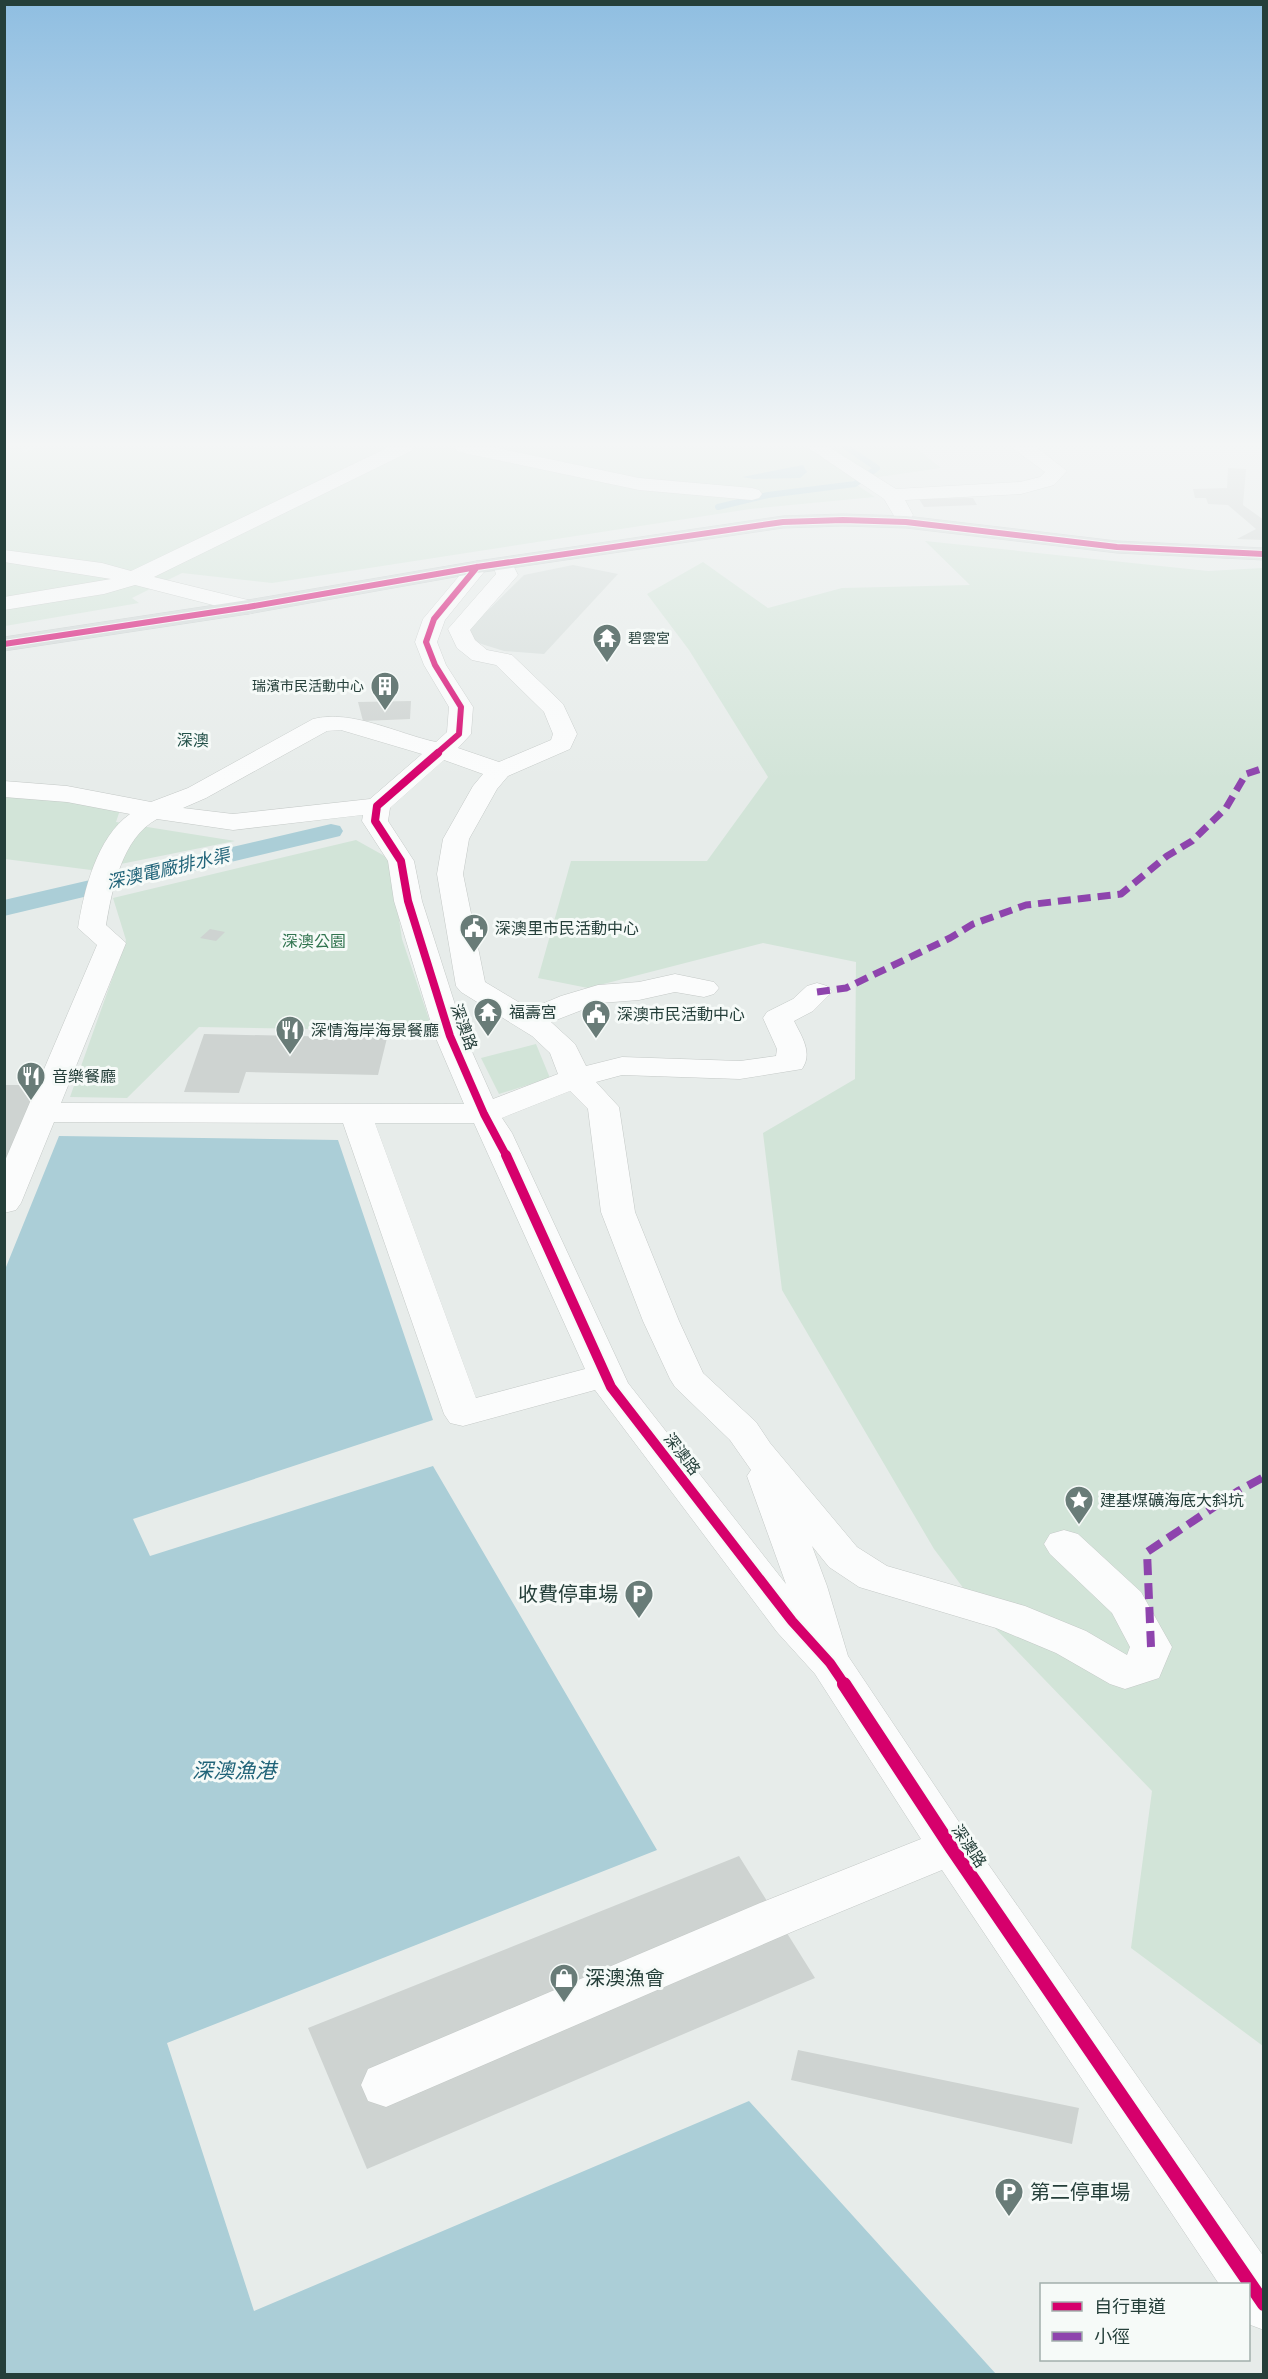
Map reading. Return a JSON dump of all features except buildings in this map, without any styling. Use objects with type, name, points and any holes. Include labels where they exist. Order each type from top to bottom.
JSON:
[{"type":"main road","points":[[4,644],[248,608],[543,558]]},
{"type":"street","points":[[19,558],[102,569],[248,608]]},
{"type":"street","points":[[4,604],[104,588],[134,578],[175,558]]},
{"type":"street","points":[[4,789],[68,794],[233,822],[377,806],[459,734],[462,707],[435,665],[426,642],[434,619],[490,566],[507,575],[459,629],[465,643],[480,655]]},
{"type":"street","points":[[435,665],[480,655],[504,660],[555,709],[565,734],[561,744],[499,771],[486,786],[456,839],[450,874],[471,986],[543,1030],[564,1050],[575,1078],[603,1107],[618,1212],[661,1321],[688,1379],[743,1431],[757,1452],[843,1557],[873,1577],[1010,1617],[1071,1642],[1125,1673],[1144,1667],[1151,1647],[1127,1603],[1064,1544]]},
{"type":"street","points":[[4,1203],[112,943],[92,928],[95,904],[114,855],[129,827],[155,810],[195,794],[322,724],[342,723],[407,743],[440,750],[499,771]]},
{"type":"street","name":"深澳路","points":[[377,806],[375,821],[402,861],[408,901],[450,1036],[611,1387],[792,1621],[830,1663],[951,1846],[1249,2283]]},
{"type":"street","points":[[529,1022],[571,1002],[598,994],[639,991],[675,983],[704,988]]},
{"type":"street","points":[[43,1112],[484,1114],[575,1078],[622,1066],[740,1070],[791,1063],[792,1049],[778,1018],[802,1005],[818,992]]},
{"type":"street","points":[[356,1115],[463,1414],[606,1375]]},
{"type":"street","points":[[757,1452],[807,1586],[830,1663]]},
{"type":"street","points":[[386,2085],[777,1917],[951,1846]]},
{"type":"street","name":"深澳路","points":[[1250,2285],[1263,2304]]},
{"type":"shaded area","points":[[573,565],[618,574],[544,654],[504,651],[472,641],[467,631],[524,575]]},
{"type":"green space","points":[[5,558],[433,558],[272,583],[182,573],[132,598],[139,603],[5,626]]},
{"type":"green space","points":[[942,558],[1086,558],[1208,571],[1263,568],[1263,2046],[1131,1948],[1152,1791],[988,1621],[934,1549],[782,1290],[763,1133],[855,1079],[856,962],[763,943],[588,988],[538,978],[571,861],[707,861],[768,777],[689,650],[647,594],[703,562],[768,608],[842,588],[970,585]]},
{"type":"green space","points":[[5,793],[120,810],[116,822],[235,841],[91,870],[5,859]]},
{"type":"green space","name":"深澳公園","points":[[356,840],[390,859],[402,939],[433,1031],[199,1027],[127,1098],[70,1097],[126,940],[113,898]]},
{"type":"green space","points":[[536,1044],[550,1078],[499,1094],[481,1058]]},
{"type":"water","name":"深澳漁港","points":[[59,1136],[338,1140],[433,1420],[133,1519],[150,1556],[433,1466],[657,1850],[167,2043],[254,2311],[749,2101],[996,2374],[5,2374],[4,1272]]},
{"type":"waterway","name":"深澳電廠排水渠","points":[[4,908],[331,831]]},
{"type":"marked path","points":[[817,992],[846,988],[950,938],[973,924],[1026,905],[1121,894],[1167,856],[1192,841],[1226,808],[1246,774],[1264,768]]},
{"type":"marked path","points":[[1151,1647],[1147,1552],[1238,1491],[1264,1477]]},
{"type":"cycle path","points":[[4,644],[248,607],[538,558]]},
{"type":"cycle path","points":[[477,567],[434,619],[426,642],[435,665],[461,707],[459,734],[377,806],[375,821],[401,861],[408,901],[450,1036],[484,1114],[496,1133],[611,1387],[792,1621],[830,1663],[951,1847],[1250,2283]]},
{"type":"cycle path","points":[[1250,2284],[1264,2304]]},
{"type":"place","name":"碧雲宮","points":[[607,664]]},
{"type":"place","name":"瑞濱市民活動中心","points":[[385,712]]},
{"type":"place","name":"深澳里市民活動中心","points":[[474,954]]},
{"type":"place","name":"福壽宮","points":[[488,1038]]},
{"type":"place","name":"深澳市民活動中心","points":[[596,1040]]},
{"type":"place","name":"深情海岸海景餐廳","points":[[290,1056]]},
{"type":"place","name":"音樂餐廳","points":[[31,1102]]},
{"type":"place","name":"建基煤礦海底大斜坑","points":[[1079,1526]]},
{"type":"place","name":"收費停車場","points":[[639,1620]]},
{"type":"place","name":"深澳漁會","points":[[564,2004]]},
{"type":"place","name":"第二停車場","points":[[1009,2218]]},
{"type":"district","name":"深澳","points":[[193,740]]}]
